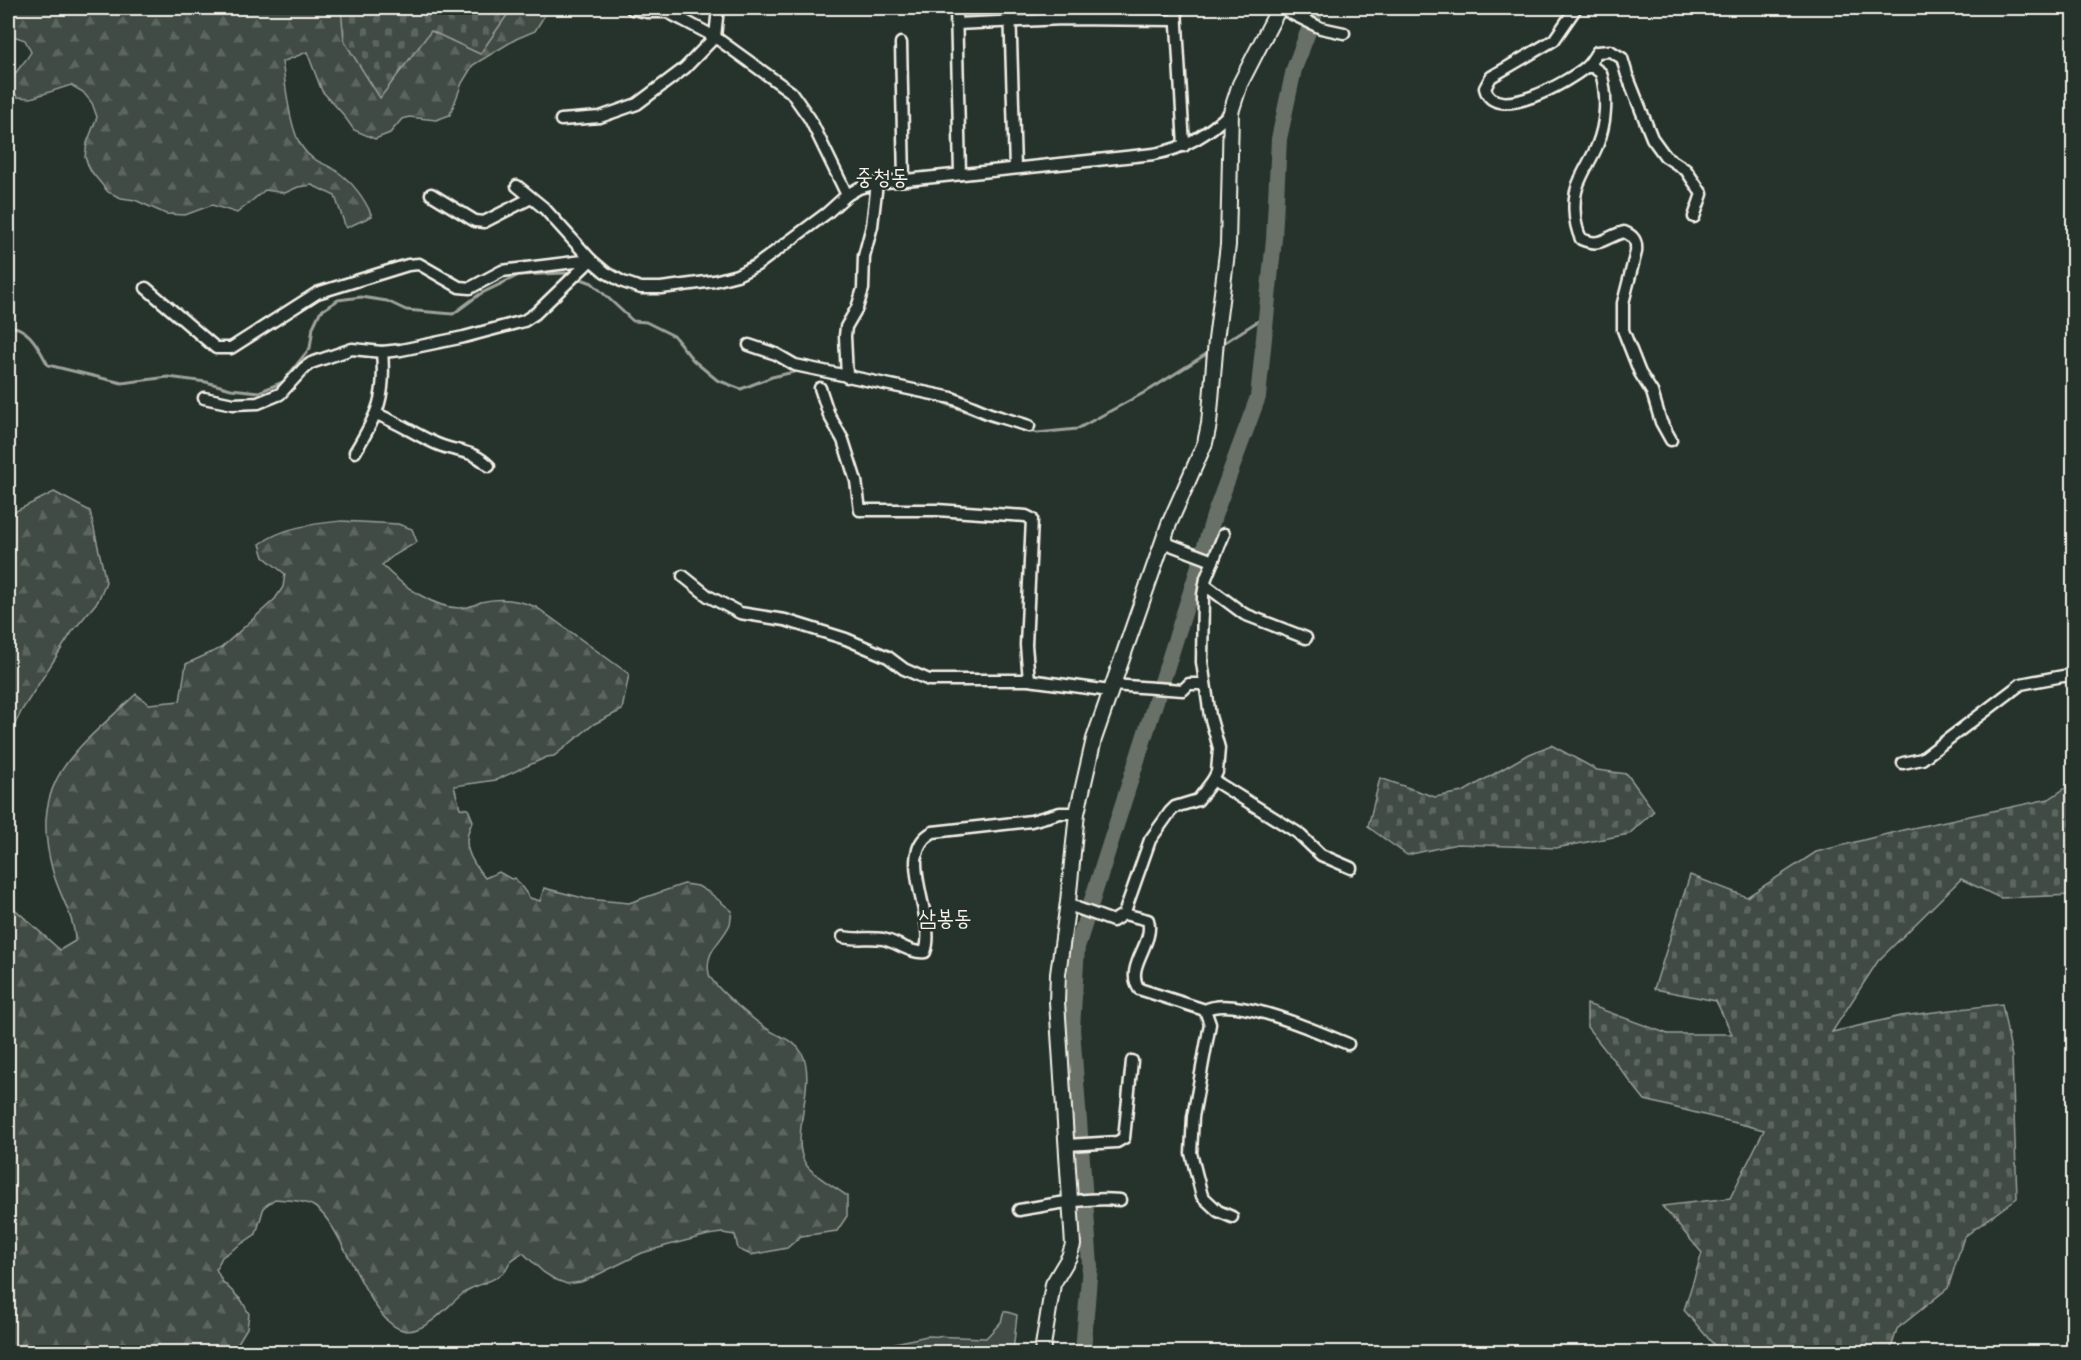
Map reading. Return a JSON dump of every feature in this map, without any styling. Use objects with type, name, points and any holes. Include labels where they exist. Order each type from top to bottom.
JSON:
[{"type":"main road","points":[[1042,1353],[1053,1284],[1069,1257],[1073,1245],[1074,1200],[1057,1002],[1058,974],[1073,905],[1077,813],[1094,739],[1111,688],[1180,496],[1204,443],[1209,424],[1216,340],[1228,245],[1231,112],[1240,84],[1279,8]]},
{"type":"street","points":[[561,120],[600,117],[637,104],[685,68],[715,37],[718,8]]},
{"type":"street","points":[[956,8],[960,174]]},
{"type":"street","points":[[1010,8],[1015,168]]},
{"type":"street","points":[[1176,8],[1184,146]]},
{"type":"street","points":[[1279,8],[1296,14],[1321,28],[1344,33]]},
{"type":"street","points":[[1576,8],[1554,40],[1491,77],[1485,88],[1487,94],[1498,102],[1519,101],[1540,94],[1587,67],[1597,52],[1610,51],[1622,58],[1652,138],[1665,156],[1686,170],[1702,194],[1694,217]]},
{"type":"street","points":[[632,9],[667,12],[715,37],[791,92],[810,119],[847,195]]},
{"type":"street","points":[[956,24],[1063,19],[1176,20]]},
{"type":"street","points":[[901,43],[904,180]]},
{"type":"street","points":[[1587,67],[1593,67],[1601,73],[1605,117],[1597,147],[1578,185],[1574,218],[1576,230],[1581,239],[1595,243],[1605,242],[1624,232],[1634,239],[1636,252],[1623,303],[1623,330],[1640,373],[1652,392],[1661,422],[1671,440]]},
{"type":"street","points":[[517,186],[544,208],[591,260],[605,272],[623,282],[641,288],[661,288],[714,281],[737,275],[774,255],[847,195],[859,188],[904,180],[1154,154],[1184,146],[1212,130],[1231,112]]},
{"type":"street","points":[[847,377],[846,327],[861,296],[864,256],[874,214],[878,183]]},
{"type":"street","points":[[431,194],[475,221],[484,222],[531,198]]},
{"type":"street","points":[[204,398],[233,404],[258,403],[280,394],[304,368],[312,363],[352,349],[382,352],[401,350],[464,337],[524,321],[536,314],[591,260]]},
{"type":"street","points":[[146,288],[204,339],[216,348],[224,349],[231,348],[317,292],[408,265],[419,264],[459,287],[470,288],[502,271],[591,260]]},
{"type":"street","points":[[749,345],[776,354],[795,365],[952,398],[990,414],[1029,426]]},
{"type":"street","points":[[355,452],[380,402],[382,352]]},
{"type":"street","points":[[820,388],[829,415],[843,440],[856,481],[860,510],[980,511],[1026,516],[1032,519],[1026,645],[1029,680]]},
{"type":"street","points":[[376,414],[435,443],[479,456],[489,466]]},
{"type":"street","points":[[1073,905],[1113,921],[1125,914],[1145,853],[1156,832],[1175,807],[1198,800],[1213,780],[1219,762],[1219,748],[1204,684],[1202,662],[1204,585],[1224,534]]},
{"type":"street","points":[[1163,542],[1212,561]]},
{"type":"street","points":[[683,576],[708,596],[740,613],[786,620],[846,639],[888,657],[904,669],[928,680],[1029,680],[1111,688],[1183,690],[1189,684],[1204,684]]},
{"type":"street","points":[[1204,585],[1244,614],[1305,638]]},
{"type":"street","points":[[1903,763],[1922,759],[2020,684],[2073,676]]},
{"type":"street","points":[[1213,780],[1298,832],[1321,855],[1351,868]]},
{"type":"street","points":[[843,937],[856,940],[884,940],[900,944],[913,951],[925,952],[927,946],[925,919],[916,861],[917,849],[923,837],[933,832],[1031,821],[1060,813],[1077,813]]},
{"type":"street","points":[[1125,914],[1148,920],[1149,934],[1134,973],[1134,981],[1139,989],[1205,1010],[1212,1006],[1242,1008],[1348,1044]]},
{"type":"street","points":[[1205,1010],[1210,1023],[1193,1117],[1191,1153],[1202,1196],[1218,1211],[1232,1217]]},
{"type":"street","points":[[1070,1145],[1118,1142],[1124,1137],[1132,1061]]},
{"type":"street","points":[[1019,1210],[1074,1200],[1095,1198],[1120,1200]]},
{"type":"green space","points":[[8,8],[546,8],[546,13],[535,31],[516,39],[473,65],[462,83],[450,115],[436,120],[409,117],[402,119],[390,133],[375,139],[354,130],[322,91],[307,52],[282,62],[291,118],[302,147],[314,159],[330,167],[353,185],[362,196],[372,216],[346,228],[335,196],[312,185],[298,187],[285,193],[265,190],[237,213],[212,205],[185,215],[166,214],[135,200],[121,198],[108,192],[90,170],[85,157],[87,143],[97,117],[92,103],[83,92],[71,85],[31,98],[17,97],[10,85],[14,75],[31,52],[25,40],[11,35],[8,37]]},
{"type":"green space","points":[[341,8],[512,8],[480,54],[431,31],[380,98],[344,41]]},
{"type":"green space","points":[[54,492],[90,511],[106,582],[98,601],[72,632],[22,710],[8,738],[8,515]]},
{"type":"green space","points":[[341,521],[398,524],[412,529],[417,542],[382,565],[399,581],[421,596],[445,606],[457,608],[488,600],[516,601],[536,607],[629,674],[622,710],[594,724],[554,756],[496,780],[454,786],[460,808],[468,809],[473,821],[467,837],[468,851],[485,878],[499,872],[511,879],[515,878],[530,898],[540,901],[544,888],[587,899],[629,903],[684,884],[698,886],[732,911],[727,930],[711,953],[709,974],[718,987],[746,1012],[769,1030],[791,1042],[802,1053],[807,1080],[800,1142],[802,1155],[811,1170],[847,1196],[847,1216],[837,1231],[801,1236],[787,1248],[751,1255],[738,1249],[735,1235],[722,1233],[708,1235],[642,1253],[581,1282],[567,1284],[543,1272],[523,1253],[511,1261],[501,1275],[468,1290],[431,1322],[417,1329],[402,1330],[387,1320],[374,1304],[327,1219],[315,1207],[306,1203],[275,1199],[264,1207],[256,1234],[222,1257],[216,1269],[222,1281],[242,1301],[249,1314],[247,1328],[234,1352],[8,1352],[8,903],[60,950],[75,941],[70,915],[53,872],[47,840],[47,813],[52,790],[62,770],[77,751],[136,694],[149,704],[180,701],[186,664],[221,648],[275,599],[283,587],[285,574],[264,557],[260,544],[288,530]]},
{"type":"green space","points":[[1551,745],[1597,770],[1627,774],[1654,811],[1629,834],[1556,848],[1457,844],[1407,855],[1368,827],[1380,778],[1435,797],[1463,792],[1525,756]]},
{"type":"green space","points":[[2073,783],[2073,895],[2000,898],[1961,879],[1878,961],[1832,1032],[1901,1016],[2002,1004],[2012,1057],[2017,1198],[1964,1237],[1948,1288],[1897,1329],[1890,1352],[1720,1352],[1684,1310],[1702,1253],[1662,1206],[1730,1198],[1764,1130],[1645,1100],[1587,1027],[1587,1004],[1668,1034],[1732,1034],[1716,1001],[1654,989],[1690,875],[1747,897],[1816,852],[1903,830],[2049,799]]},
{"type":"green space","points":[[1004,1311],[1017,1315],[1013,1352],[880,1352],[891,1344],[927,1336],[986,1338],[1001,1322]]},
{"type":"waterway","points":[[1083,1352],[1090,1265],[1072,1029],[1077,947],[1214,516],[1258,397],[1274,239],[1279,139],[1294,69],[1317,8]]},
{"type":"waterway","points":[[8,326],[28,334],[48,365],[122,383],[168,377],[259,392],[283,382],[310,348],[313,327],[320,312],[338,300],[361,297],[387,301],[406,310],[453,314],[480,294],[519,275],[565,273],[592,283],[633,321],[646,322],[674,336],[693,360],[717,380],[741,389],[772,377],[798,371],[942,402],[991,421],[1037,433],[1077,429],[1151,389],[1211,351]]},
{"type":"waterway","points":[[1219,346],[1266,316]]},
{"type":"district","name":"중청동","points":[[882,176]]},
{"type":"district","name":"삼봉동","points":[[945,917]]}]
